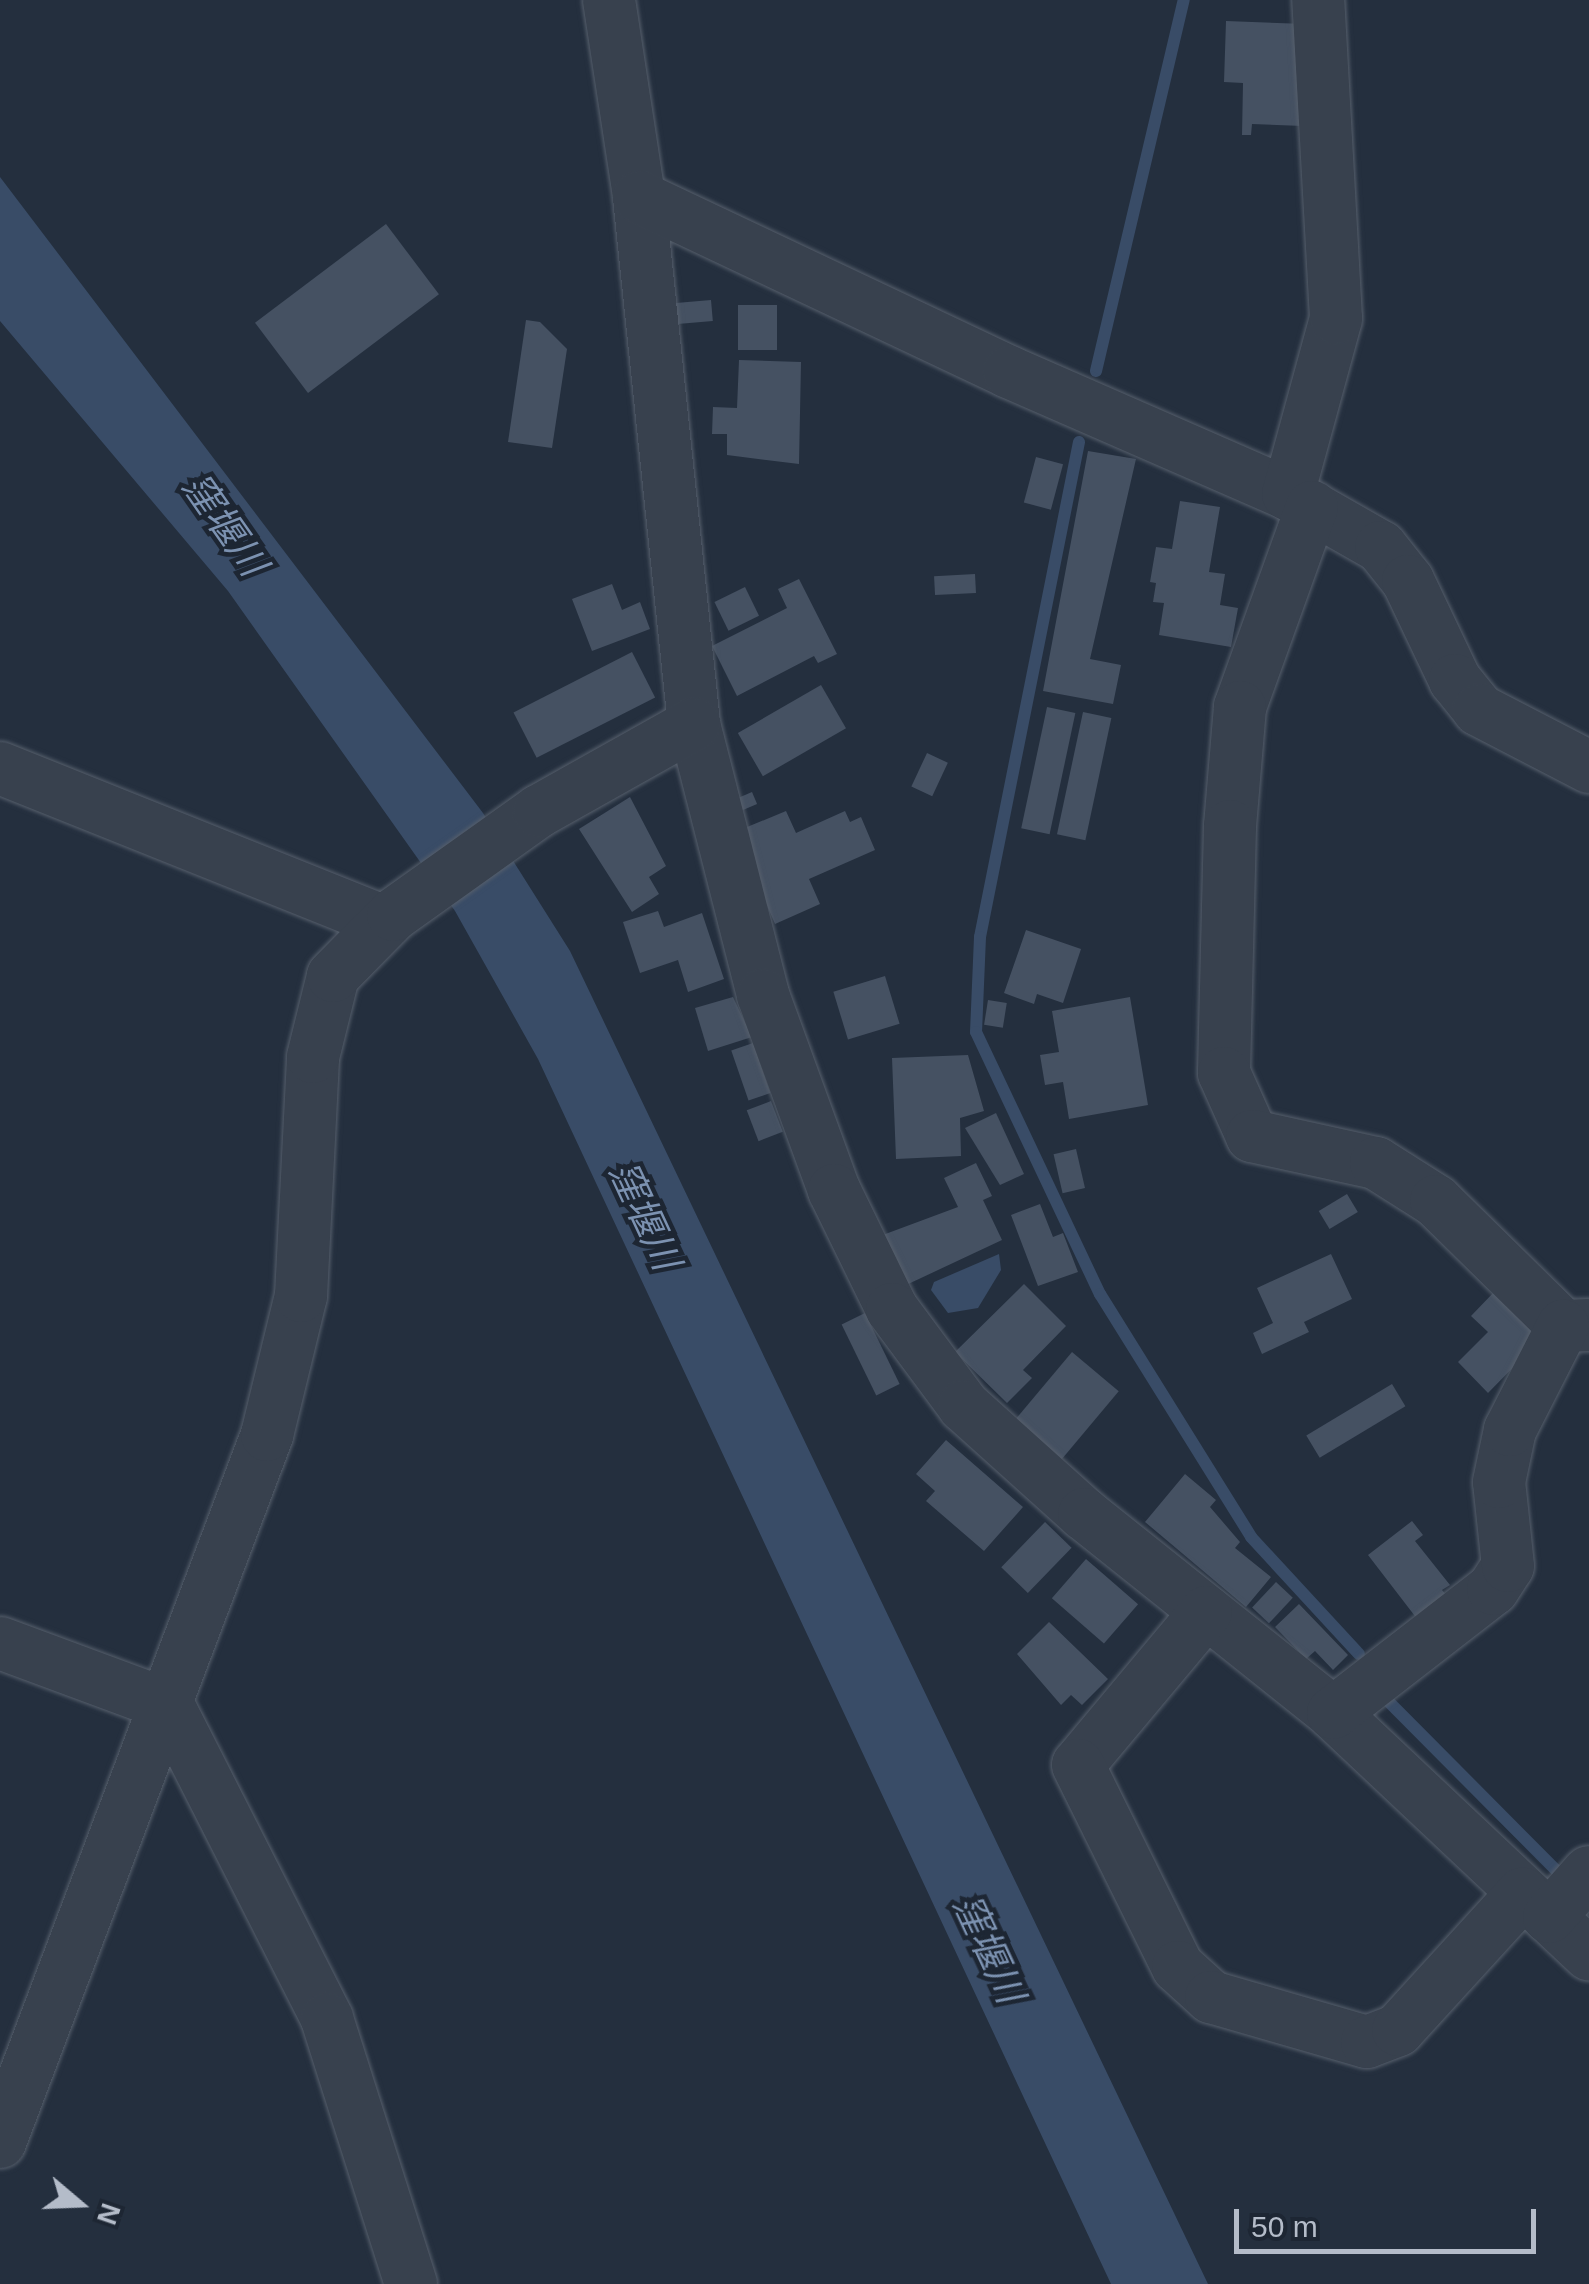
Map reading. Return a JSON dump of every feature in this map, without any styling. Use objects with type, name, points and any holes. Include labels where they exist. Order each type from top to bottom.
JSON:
[{"type":"street","points":[[609,0],[639,198],[694,724],[763,995],[834,1190],[892,1309],[964,1406],[1084,1514],[1554,1898],[1589,1954]]},
{"type":"street","points":[[1318,0],[1336,318],[1300,500],[1240,706],[1230,826],[1224,1073],[1252,1136],[1376,1163],[1436,1201],[1576,1325],[1510,1430],[1499,1482],[1508,1566],[1492,1589],[1332,1713]]},
{"type":"street","points":[[639,198],[1009,372],[1300,500],[1381,547],[1408,581],[1455,680],[1479,710],[1589,767]]},
{"type":"street","points":[[0,2142],[168,1706],[267,1435],[301,1296],[313,1057],[333,976],[389,918],[539,812],[694,724]]},
{"type":"street","points":[[0,768],[389,918]]},
{"type":"street","points":[[1206,1612],[1078,1765],[1178,1966],[1211,1997],[1367,2042],[1398,2030],[1554,1898]]},
{"type":"street","points":[[0,1644],[168,1706],[328,2019],[411,2284]]},
{"type":"water","name":"窪堰川","points":[[0,177],[483,813],[570,951],[1208,2284],[1111,2284],[538,1059],[455,911],[228,591],[0,321]]},
{"type":"water","points":[[999,1254],[1001,1270],[978,1308],[948,1313],[931,1290],[934,1282]]},
{"type":"building","points":[[1226,21],[1306,24],[1303,126],[1252,124],[1251,135],[1242,135],[1243,83],[1224,82]]},
{"type":"building","points":[[386,224],[439,294],[308,393],[255,323]]},
{"type":"building","points":[[711,300],[713,321],[669,325],[667,304]]},
{"type":"building","points":[[738,305],[777,305],[777,350],[738,350]]},
{"type":"building","points":[[526,320],[540,322],[567,349],[552,448],[508,442]]},
{"type":"building","points":[[739,360],[801,362],[799,464],[727,455],[727,434],[712,434],[713,407],[737,408]]},
{"type":"building","points":[[1088,451],[1136,459],[1090,659],[1121,665],[1113,704],[1043,691]]},
{"type":"building","points":[[1036,457],[1063,464],[1051,510],[1024,502]]},
{"type":"building","points":[[1180,501],[1220,507],[1209,572],[1225,574],[1220,605],[1238,608],[1231,647],[1159,635],[1164,603],[1153,602],[1156,583],[1150,582],[1156,547],[1172,549]]},
{"type":"building","points":[[975,574],[976,593],[935,595],[934,576]]},
{"type":"building","points":[[799,579],[837,654],[818,663],[814,656],[737,696],[712,646],[787,608],[778,589]]},
{"type":"building","points":[[612,584],[622,610],[640,602],[650,629],[592,651],[572,599]]},
{"type":"building","points":[[745,587],[759,616],[728,631],[714,602]]},
{"type":"building","points":[[632,652],[655,697],[537,758],[513,712]]},
{"type":"building","points":[[821,685],[846,728],[763,776],[738,733]]},
{"type":"building","points":[[1047,707],[1075,713],[1050,834],[1021,828]]},
{"type":"building","points":[[1083,712],[1111,718],[1085,840],[1057,834]]},
{"type":"building","points":[[927,753],[948,763],[932,796],[911,787]]},
{"type":"building","points":[[752,792],[757,804],[736,813],[731,801]]},
{"type":"building","points":[[630,797],[666,866],[649,877],[659,894],[632,912],[579,829]]},
{"type":"building","points":[[786,811],[796,833],[845,811],[850,822],[861,817],[875,850],[809,879],[820,904],[775,924],[735,832]]},
{"type":"building","points":[[658,911],[664,927],[702,913],[724,979],[688,992],[678,960],[640,973],[623,922]]},
{"type":"building","points":[[1026,930],[1081,949],[1063,1003],[1037,994],[1034,1004],[1004,993]]},
{"type":"building","points":[[885,976],[900,1024],[848,1040],[833,992]]},
{"type":"building","points":[[733,997],[752,1037],[708,1051],[695,1008]]},
{"type":"building","points":[[1130,997],[1148,1105],[1069,1119],[1063,1082],[1045,1085],[1040,1055],[1059,1052],[1052,1011]]},
{"type":"building","points":[[988,1000],[1007,1003],[1003,1028],[984,1025]]},
{"type":"building","points":[[753,1043],[770,1093],[749,1101],[731,1050]]},
{"type":"building","points":[[968,1055],[984,1111],[960,1118],[961,1156],[896,1159],[892,1058]]},
{"type":"building","points":[[771,1101],[783,1132],[759,1141],[747,1110]]},
{"type":"building","points":[[996,1113],[1024,1174],[1000,1185],[965,1128]]},
{"type":"building","points":[[1076,1149],[1085,1188],[1063,1193],[1054,1154]]},
{"type":"building","points":[[976,1163],[992,1196],[983,1200],[1002,1240],[904,1286],[880,1236],[958,1207],[944,1178]]},
{"type":"building","points":[[1347,1194],[1358,1212],[1330,1229],[1319,1211]]},
{"type":"building","points":[[1040,1204],[1053,1237],[1063,1233],[1078,1272],[1038,1286],[1011,1215]]},
{"type":"building","points":[[1331,1254],[1352,1299],[1304,1322],[1309,1332],[1262,1354],[1253,1333],[1273,1323],[1257,1288]]},
{"type":"building","points":[[1024,1284],[1066,1326],[1023,1370],[1032,1378],[1007,1403],[955,1352]]},
{"type":"building","points":[[1495,1291],[1542,1338],[1488,1393],[1458,1362],[1488,1332],[1471,1316]]},
{"type":"building","points":[[865,1313],[900,1384],[876,1395],[842,1324]]},
{"type":"building","points":[[1072,1352],[1119,1391],[1062,1459],[1015,1420]]},
{"type":"building","points":[[1392,1384],[1405,1406],[1320,1458],[1306,1436]]},
{"type":"building","points":[[946,1440],[1023,1507],[984,1551],[926,1501],[935,1491],[916,1474]]},
{"type":"building","points":[[1185,1474],[1216,1500],[1210,1507],[1240,1542],[1235,1548],[1271,1577],[1246,1607],[1145,1522]]},
{"type":"building","points":[[1412,1521],[1423,1535],[1415,1541],[1450,1585],[1442,1590],[1451,1601],[1421,1624],[1368,1555]]},
{"type":"building","points":[[1045,1522],[1072,1548],[1028,1593],[1001,1567]]},
{"type":"building","points":[[1086,1559],[1138,1604],[1104,1644],[1052,1598]]},
{"type":"building","points":[[1276,1582],[1293,1598],[1269,1623],[1252,1608]]},
{"type":"building","points":[[1299,1604],[1348,1655],[1333,1670],[1315,1651],[1306,1659],[1275,1627]]},
{"type":"building","points":[[1049,1622],[1108,1679],[1082,1705],[1071,1695],[1061,1705],[1017,1654]]},
{"type":"waterway","points":[[1096,371],[1184,0]]},
{"type":"waterway","points":[[1079,442],[980,937],[976,1032],[1100,1294],[1251,1537],[1359,1654]]},
{"type":"waterway","points":[[1387,1700],[1565,1879]]}]
